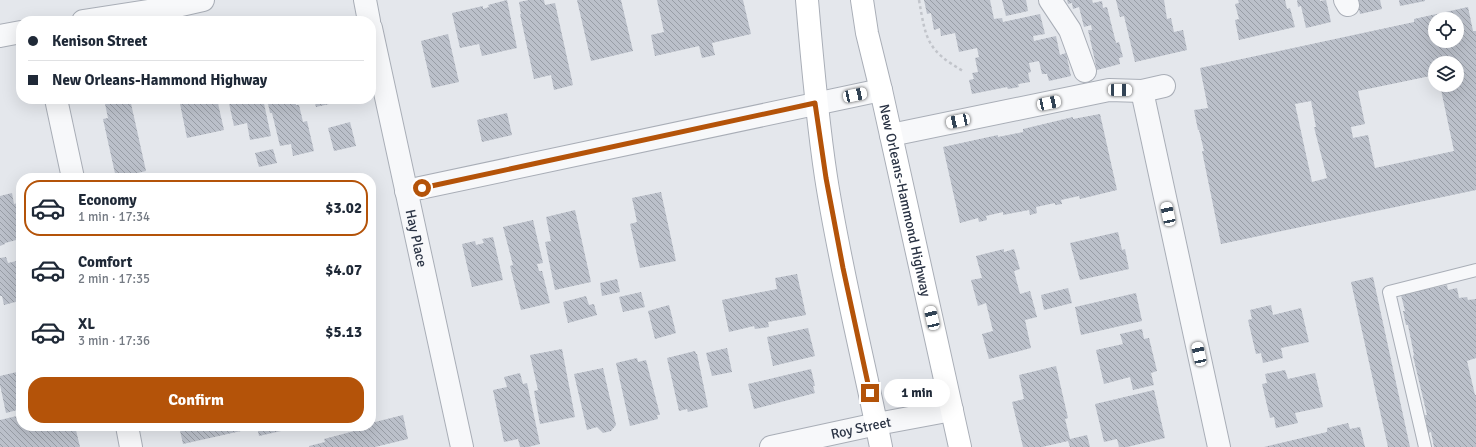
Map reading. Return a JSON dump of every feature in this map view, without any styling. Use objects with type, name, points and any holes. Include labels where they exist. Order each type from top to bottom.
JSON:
[{"type":"main road","points":[[807,0],[815,103],[826,178],[843,268],[881,447]]},
{"type":"main road","name":"New Orleans-Hammond Highway","points":[[862,0],[867,33],[960,447]]},
{"type":"street","points":[[116,16],[168,8],[203,0]]},
{"type":"street","points":[[365,0],[368,16]]},
{"type":"street","points":[[1050,0],[1070,30],[1085,71]]},
{"type":"street","points":[[0,36],[16,33]]},
{"type":"street","name":"Hay Place","points":[[376,51],[462,447]]},
{"type":"street","points":[[891,135],[1109,90],[1142,90],[1164,86]]},
{"type":"street","points":[[406,191],[881,90]]},
{"type":"street","points":[[1142,90],[1219,447]]},
{"type":"street","points":[[57,104],[72,173]]},
{"type":"street","name":"Roy Street","points":[[771,447],[877,424],[952,410]]},
{"type":"street","points":[[128,431],[131,447]]},
{"type":"lane","points":[[1425,447],[1389,292],[1476,270]]},
{"type":"path","points":[[919,0],[923,25],[932,48],[945,61],[962,71]]},
{"type":"building","points":[[507,0],[517,48],[482,56],[479,44],[460,48],[452,13],[483,6],[483,9],[489,7],[488,5]]},
{"type":"building","points":[[544,0],[545,5],[555,3],[573,85],[554,90],[551,75],[534,79],[520,14],[519,2]]},
{"type":"building","points":[[577,0],[621,0],[633,51],[591,61]]},
{"type":"building","points":[[657,0],[743,0],[751,34],[712,43],[715,55],[702,58],[699,46],[655,56],[651,35],[664,32]]},
{"type":"building","points":[[924,0],[990,0],[994,19],[1002,18],[1003,22],[1040,14],[1045,34],[1033,36],[1034,41],[1056,36],[1060,55],[1066,53],[1071,76],[1049,81],[1047,74],[1042,74],[1039,61],[1029,63],[1031,72],[1028,73],[1030,82],[1018,84],[1019,87],[1008,89],[1007,87],[972,94],[969,80],[974,79],[972,73],[978,72],[975,58],[979,57],[977,48],[959,52],[955,33],[941,36],[940,28],[934,30],[931,13],[927,14]]},
{"type":"building","points":[[1002,0],[1026,0],[1028,11],[1006,16]]},
{"type":"building","points":[[1067,0],[1092,0],[1093,3],[1102,1],[1103,8],[1107,7],[1116,43],[1119,42],[1123,57],[1119,58],[1120,64],[1097,70],[1088,30],[1092,30],[1091,25],[1084,27],[1079,7],[1073,9],[1072,3],[1068,4]]},
{"type":"building","points":[[1116,0],[1164,0],[1167,19],[1171,18],[1174,32],[1183,30],[1187,50],[1135,62],[1124,16],[1120,17]]},
{"type":"building","points":[[1238,0],[1285,0],[1287,9],[1290,8],[1295,27],[1239,40],[1235,20],[1239,19],[1235,4],[1239,3]]},
{"type":"building","points":[[1297,0],[1326,0],[1331,22],[1306,28],[1301,6],[1298,7]]},
{"type":"building","points":[[1357,0],[1380,0],[1382,9],[1360,14]]},
{"type":"building","points":[[1399,0],[1425,0],[1425,1],[1400,6]]},
{"type":"building","points":[[1468,7],[1473,31],[1476,31],[1476,190],[1221,244],[1202,151],[1204,151],[1194,110],[1208,108],[1200,68],[1414,22],[1414,19],[1428,16],[1428,48],[1464,48],[1464,12],[1446,12]],"holes":[[[1428,56],[1464,56],[1464,92],[1441,92],[1454,151],[1375,168],[1368,135],[1353,138],[1351,127],[1365,124],[1358,91],[1428,76]],[[1311,101],[1316,127],[1314,127],[1327,178],[1312,182],[1295,104]]]},
{"type":"building","points":[[448,34],[459,82],[432,88],[421,41]]},
{"type":"building","points":[[105,104],[131,104],[146,171],[137,173],[115,173],[103,119],[108,118]]},
{"type":"building","points":[[180,104],[218,104],[224,130],[187,138]]},
{"type":"building","points":[[229,104],[264,104],[271,136],[250,140],[247,123],[234,126]]},
{"type":"building","points":[[268,104],[299,105],[303,122],[307,121],[314,151],[293,156],[291,144],[280,146],[272,113],[270,113]]},
{"type":"building","points":[[315,104],[329,104],[316,107]]},
{"type":"building","points":[[507,113],[512,135],[482,142],[477,120]]},
{"type":"building","points":[[1100,114],[1117,190],[1080,199],[1079,196],[1061,200],[1062,204],[1055,205],[1055,203],[1036,207],[1037,213],[1030,215],[1029,210],[1003,215],[1003,212],[986,216],[987,220],[979,222],[978,218],[960,223],[943,147],[998,135],[998,137],[1023,132],[1023,129],[1073,117],[1073,119]]},
{"type":"building","points":[[350,122],[356,146],[334,151],[328,128]]},
{"type":"building","points":[[273,149],[277,163],[259,167],[255,153]]},
{"type":"building","points":[[661,192],[676,261],[640,268],[630,224],[637,222],[632,198]]},
{"type":"building","points":[[12,193],[14,204],[16,203],[16,240],[0,246],[0,196]]},
{"type":"building","points":[[575,210],[591,282],[555,290],[545,242],[551,241],[546,217]]},
{"type":"building","points":[[533,220],[543,263],[537,264],[539,271],[542,271],[550,303],[521,310],[510,266],[513,265],[503,227]]},
{"type":"building","points":[[1118,232],[1122,250],[1125,249],[1129,269],[1080,280],[1070,243]]},
{"type":"building","points":[[493,237],[503,280],[472,287],[462,244],[475,241],[476,245],[484,243],[482,239]]},
{"type":"building","points":[[1004,249],[1004,252],[1014,249],[1020,269],[1014,271],[1020,294],[1030,291],[1037,317],[1025,320],[1031,348],[989,359],[982,334],[993,331],[986,303],[978,306],[971,280],[982,278],[976,256]]},
{"type":"building","points":[[6,257],[8,263],[16,261],[16,302],[4,305],[2,296],[0,296],[0,258]]},
{"type":"building","points":[[797,274],[806,315],[768,322],[769,327],[755,329],[754,326],[729,332],[722,300],[777,289],[775,278]]},
{"type":"building","points":[[1373,277],[1410,447],[1388,447],[1351,282]]},
{"type":"building","points":[[617,279],[620,292],[602,296],[600,283]]},
{"type":"building","points":[[1447,285],[1448,290],[1457,288],[1459,298],[1467,297],[1468,300],[1476,299],[1476,358],[1467,361],[1476,395],[1476,447],[1434,447],[1431,432],[1428,433],[1425,415],[1427,415],[1413,356],[1408,325],[1406,325],[1403,311],[1405,311],[1401,295],[1417,292],[1417,289],[1426,287],[1427,289]]},
{"type":"building","points":[[1068,288],[1072,303],[1044,310],[1041,295]]},
{"type":"building","points":[[641,292],[645,307],[623,312],[619,297]]},
{"type":"building","points":[[1136,293],[1142,321],[1081,335],[1075,307]]},
{"type":"building","points":[[586,296],[589,305],[594,304],[597,315],[568,323],[563,302]]},
{"type":"building","points":[[669,305],[676,333],[655,339],[648,311]]},
{"type":"building","points":[[1271,305],[1273,315],[1301,308],[1309,342],[1281,348],[1283,358],[1263,363],[1261,353],[1256,354],[1248,320],[1252,319],[1250,310]]},
{"type":"building","points":[[808,328],[815,356],[773,366],[767,337]]},
{"type":"building","points":[[1142,329],[1144,339],[1149,338],[1157,371],[1151,373],[1154,385],[1133,390],[1130,377],[1104,384],[1096,350],[1123,344],[1120,334]]},
{"type":"building","points":[[727,348],[732,372],[712,376],[706,353]]},
{"type":"building","points":[[562,349],[575,417],[540,424],[534,391],[538,390],[530,355]]},
{"type":"building","points":[[695,351],[697,354],[708,407],[688,412],[687,409],[679,411],[667,358]]},
{"type":"building","points":[[637,358],[638,362],[646,360],[660,415],[657,415],[658,419],[630,426],[616,363]]},
{"type":"building","points":[[1056,366],[1068,418],[1065,419],[1070,439],[1087,435],[1090,447],[1070,447],[1068,441],[1042,447],[1023,447],[1012,402],[1024,399],[1019,375]]},
{"type":"building","points":[[603,368],[616,425],[611,431],[603,433],[597,427],[587,430],[574,374]]},
{"type":"building","points":[[811,369],[815,393],[754,409],[748,384]]},
{"type":"building","points":[[1285,370],[1288,379],[1315,373],[1323,407],[1295,413],[1298,423],[1276,428],[1274,417],[1270,418],[1262,384],[1267,383],[1265,374]]},
{"type":"building","points":[[16,372],[16,410],[6,413],[0,385],[0,376]]},
{"type":"building","points":[[520,373],[523,384],[527,383],[540,444],[528,447],[520,447],[518,439],[504,442],[493,390],[507,387],[504,377]]},
{"type":"building","points":[[1154,390],[1165,438],[1127,447],[1119,447],[1117,439],[1104,442],[1095,404]]},
{"type":"building","points":[[403,415],[408,439],[375,447],[309,447],[325,442],[324,439],[354,431],[376,431],[376,422]]},
{"type":"building","points":[[16,416],[16,431],[76,431],[80,447],[0,447],[0,420]]},
{"type":"building","points":[[1348,423],[1350,429],[1360,427],[1365,447],[1264,447],[1327,432],[1327,428]]},
{"type":"building","points":[[180,431],[241,431],[183,444]]},
{"type":"building","points":[[258,431],[281,431],[259,436]]},
{"type":"route","points":[[422,188],[815,103],[826,178],[843,268],[870,393]]}]
